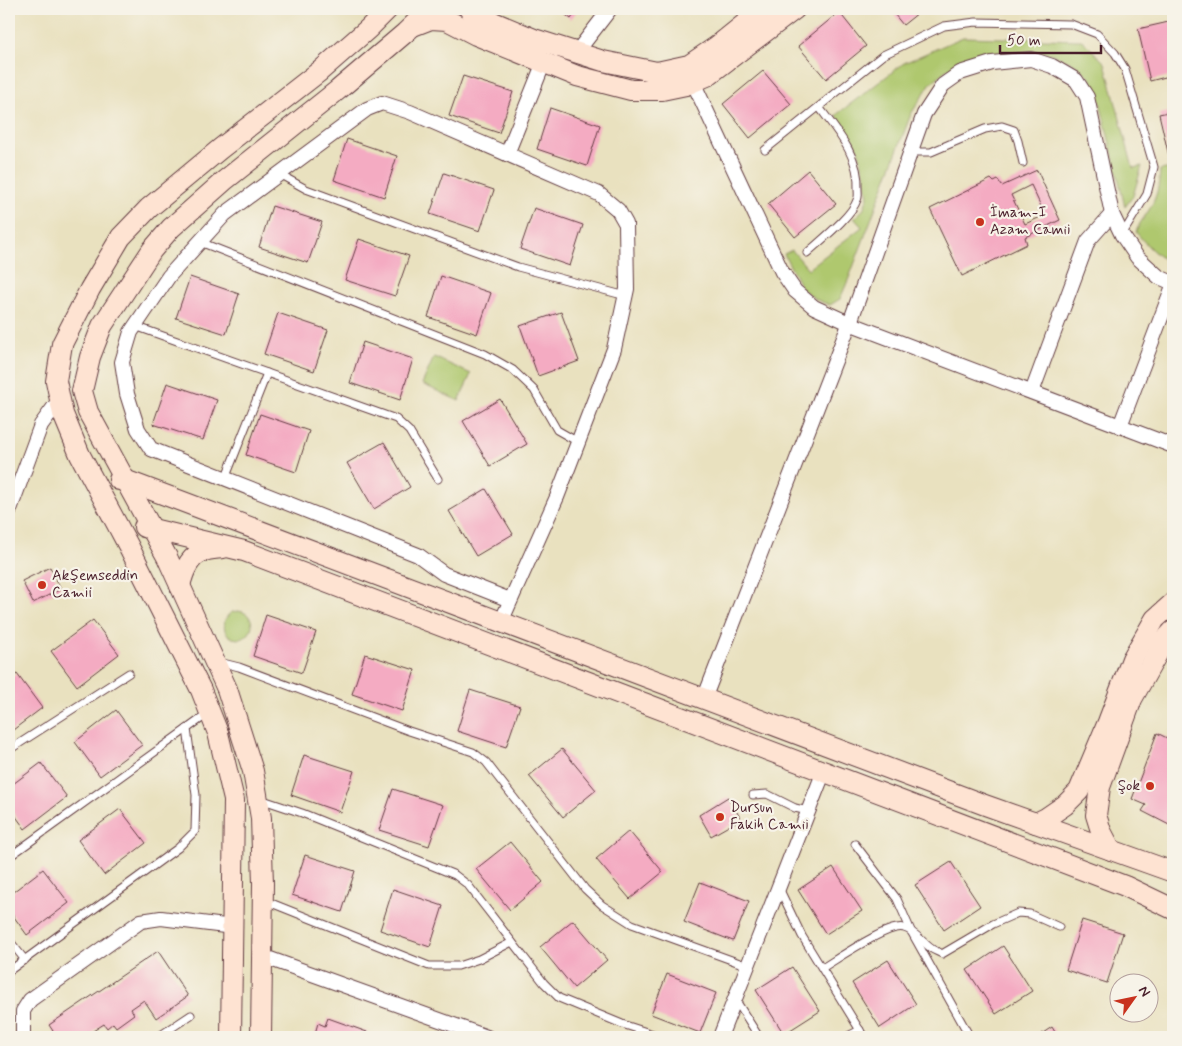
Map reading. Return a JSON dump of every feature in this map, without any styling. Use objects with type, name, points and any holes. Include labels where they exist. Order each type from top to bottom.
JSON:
[{"type":"street","points":[[231,1037],[234,800],[218,732],[196,682],[80,455],[63,414],[56,381],[62,344],[90,289],[122,236],[149,208],[220,149],[320,71],[388,9]]},
{"type":"street","points":[[261,1037],[263,900],[261,818],[253,771],[227,689],[214,660],[167,557],[88,412],[82,391],[90,357],[102,326],[152,250],[171,228],[224,181],[338,90],[412,27],[430,9]]},
{"type":"street","points":[[469,9],[474,14],[534,39],[603,61],[657,72],[689,66],[763,9]]},
{"type":"street","points":[[576,53],[610,9]]},
{"type":"street","points":[[412,27],[431,19],[447,20],[476,35],[577,76],[631,90],[662,90],[686,86],[707,76],[794,9]]},
{"type":"street","points":[[704,699],[850,323],[924,114],[943,85],[960,73],[992,62],[1031,59],[1052,66],[1076,80],[1087,97],[1112,214],[1122,235],[1137,258],[1173,285],[1120,426]]},
{"type":"street","points":[[507,154],[544,62]]},
{"type":"street","points":[[693,82],[782,272],[795,291],[814,307],[850,323],[1173,446]]},
{"type":"street","points":[[501,622],[556,497],[614,349],[627,289],[626,224],[618,210],[599,194],[410,112],[382,103],[366,109],[225,214],[169,276],[131,332],[122,362],[127,394],[138,429],[151,449],[418,555],[444,574],[510,600]]},
{"type":"street","points":[[1032,392],[1088,241],[1112,214]]},
{"type":"street","points":[[9,512],[41,425],[60,399]]},
{"type":"street","points":[[92,477],[125,480],[985,806],[1173,872]]},
{"type":"street","points":[[115,521],[244,551],[1125,886],[1173,909]]},
{"type":"street","points":[[180,586],[183,571],[201,552],[227,547]]},
{"type":"street","points":[[1036,823],[1065,805],[1079,791],[1132,659],[1155,618],[1173,603]]},
{"type":"street","points":[[1111,850],[1101,831],[1096,815],[1100,787],[1132,699],[1165,640],[1173,631]]},
{"type":"street","points":[[720,1037],[824,771]]},
{"type":"street","points":[[23,1037],[23,1011],[30,1000],[141,921],[161,918],[233,927]]},
{"type":"street","points":[[262,956],[487,1037]]},
{"type":"lane","points":[[766,150],[883,55],[944,26],[976,22],[1071,24],[1097,34],[1115,53],[1124,69],[1154,167],[1147,194],[1122,235]]},
{"type":"lane","points":[[807,253],[848,215],[858,200],[859,180],[852,156],[842,138],[819,107]]},
{"type":"lane","points":[[911,152],[931,152],[985,129],[1002,126],[1014,130],[1023,163]]},
{"type":"lane","points":[[279,174],[306,189],[518,267],[626,296]]},
{"type":"lane","points":[[200,242],[485,354],[513,370],[534,390],[558,430],[578,442]]},
{"type":"lane","points":[[135,326],[396,419],[409,431],[438,479]]},
{"type":"lane","points":[[225,479],[268,373]]},
{"type":"lane","points":[[214,660],[239,667],[409,731],[473,752],[486,762],[585,889],[602,905],[632,924],[748,966]]},
{"type":"lane","points":[[9,750],[129,673]]},
{"type":"lane","points":[[9,857],[210,712]]},
{"type":"lane","points":[[9,971],[178,848],[195,831],[196,795],[187,729]]},
{"type":"lane","points":[[753,795],[767,794],[794,808],[808,811]]},
{"type":"lane","points":[[258,798],[302,813],[454,876],[468,885],[544,983],[559,998],[622,1024],[662,1037]]},
{"type":"lane","points":[[855,844],[896,899],[912,933],[970,1037]]},
{"type":"lane","points":[[779,887],[802,936],[864,1037]]},
{"type":"lane","points":[[263,900],[429,966],[458,966],[479,959],[512,942]]},
{"type":"lane","points":[[822,968],[873,937],[893,928],[904,927],[932,949],[942,954],[993,924],[1018,913],[1030,914],[1059,927]]},
{"type":"lane","points":[[9,940],[25,960]]},
{"type":"lane","points":[[735,999],[759,1037]]},
{"type":"lane","points":[[158,1037],[191,1015]]},
{"type":"lane","points":[[846,1037],[860,1030]]},
{"type":"green space","points":[[963,37],[1082,40],[1105,63],[1133,168],[1142,166],[1133,196],[1125,207],[1099,98],[1090,78],[1082,70],[1052,54],[1001,52],[979,55],[945,71],[930,84],[911,114],[840,299],[830,305],[817,300],[802,289],[784,254],[792,250],[808,269],[862,227],[854,218],[863,210],[868,197],[858,149],[836,115],[904,63]]},
{"type":"green space","points":[[1173,168],[1173,265],[1144,242],[1136,232],[1156,196],[1160,170]]},
{"type":"green space","points":[[434,357],[471,374],[459,401],[422,384]]},
{"type":"green space","points":[[238,611],[248,615],[252,625],[248,635],[238,639],[228,635],[224,625],[228,615]]},
{"type":"building","points":[[558,9],[578,9],[571,19]]},
{"type":"building","points":[[890,9],[923,9],[903,25]]},
{"type":"building","points":[[839,12],[866,46],[826,79],[798,46]]},
{"type":"building","points":[[1173,21],[1173,75],[1150,81],[1138,29]]},
{"type":"building","points":[[763,71],[791,104],[750,138],[723,104]]},
{"type":"building","points":[[463,76],[513,92],[499,133],[449,116]]},
{"type":"building","points":[[550,108],[600,125],[587,166],[537,149]]},
{"type":"building","points":[[1173,111],[1173,165],[1171,165],[1159,114]]},
{"type":"building","points":[[347,139],[397,156],[384,197],[334,180]]},
{"type":"building","points":[[808,170],[836,204],[795,237],[768,204]]},
{"type":"building","name":"İmam-I Azam Camii","points":[[1037,170],[1060,220],[1025,237],[1027,244],[962,276],[930,209],[991,179],[994,182],[998,180],[1002,186]],"holes":[[[1031,185],[1045,215],[1025,224],[1011,195]]]},
{"type":"building","points":[[444,173],[494,190],[480,231],[430,214]]},
{"type":"building","points":[[272,206],[322,222],[308,263],[259,247]]},
{"type":"building","points":[[534,208],[583,225],[570,266],[520,249]]},
{"type":"building","points":[[359,239],[409,256],[395,296],[345,280]]},
{"type":"building","points":[[441,276],[491,293],[477,334],[428,317]]},
{"type":"building","points":[[190,277],[239,294],[226,334],[176,318]]},
{"type":"building","points":[[561,312],[579,361],[538,376],[520,326]]},
{"type":"building","points":[[278,313],[328,330],[314,371],[264,354]]},
{"type":"building","points":[[363,342],[413,359],[400,400],[350,383]]},
{"type":"building","points":[[167,383],[217,400],[203,440],[153,424]]},
{"type":"building","points":[[500,399],[527,444],[490,466],[463,421]]},
{"type":"building","points":[[260,414],[309,431],[296,472],[246,455]]},
{"type":"building","points":[[384,442],[410,487],[374,509],[347,463]]},
{"type":"building","points":[[486,489],[513,534],[476,556],[449,511]]},
{"type":"building","name":"Akşemseddin Camii","points":[[50,567],[61,589],[33,603],[22,581]]},
{"type":"building","points":[[266,615],[316,632],[302,673],[253,656]]},
{"type":"building","points":[[93,620],[119,654],[77,686],[51,651]]},
{"type":"building","points":[[365,654],[415,670],[402,711],[352,694]]},
{"type":"building","points":[[17,674],[42,708],[9,733],[9,679]]},
{"type":"building","points":[[470,690],[520,706],[506,747],[457,731]]},
{"type":"building","points":[[116,710],[142,745],[100,776],[75,742]]},
{"type":"building","points":[[1157,733],[1173,741],[1173,827],[1142,811],[1146,805],[1132,799]]},
{"type":"building","points":[[562,749],[596,790],[563,817],[529,776]]},
{"type":"building","points":[[304,755],[354,771],[340,812],[291,795]]},
{"type":"building","points":[[41,763],[67,797],[25,829],[9,807],[9,787]]},
{"type":"building","points":[[393,789],[443,805],[429,846],[379,830]]},
{"type":"building","name":"Dursun Fakih Camii","points":[[728,797],[741,819],[711,836],[699,815]]},
{"type":"building","points":[[120,809],[146,843],[104,875],[78,840]]},
{"type":"building","points":[[629,831],[663,872],[630,899],[596,859]]},
{"type":"building","points":[[510,842],[543,882],[510,910],[476,869]]},
{"type":"building","points":[[305,855],[355,871],[342,912],[292,895]]},
{"type":"building","points":[[951,862],[980,906],[944,930],[915,885]]},
{"type":"building","points":[[833,867],[862,911],[826,934],[798,890]]},
{"type":"building","points":[[43,869],[69,903],[27,935],[9,910],[9,895]]},
{"type":"building","points":[[700,882],[749,901],[733,941],[684,922]]},
{"type":"building","points":[[393,889],[443,906],[430,947],[380,930]]},
{"type":"building","points":[[573,920],[607,960],[574,988],[540,947]]},
{"type":"building","points":[[1082,920],[1123,933],[1107,983],[1066,970]]},
{"type":"building","points":[[1003,946],[1032,991],[996,1014],[967,970]]},
{"type":"building","points":[[158,951],[188,996],[156,1018],[144,1000],[131,1009],[134,1014],[116,1027],[113,1023],[107,1028],[104,1024],[93,1031],[97,1037],[57,1037],[49,1025]]},
{"type":"building","points":[[888,960],[916,1004],[880,1028],[852,983]]},
{"type":"building","points":[[792,967],[820,1011],[784,1034],[756,990]]},
{"type":"building","points":[[667,974],[716,993],[700,1033],[651,1014]]},
{"type":"building","points":[[328,1018],[367,1032],[365,1037],[314,1037],[318,1023],[325,1026]]},
{"type":"building","points":[[1052,1027],[1058,1037],[1037,1037]]},
{"type":"place","name":"İmam-I Azam Camii","points":[[980,222]]},
{"type":"place","name":"Akşemseddin Camii","points":[[42,585]]},
{"type":"place","name":"Şok","points":[[1150,786]]},
{"type":"place","name":"Dursun Fakih Camii","points":[[720,817]]}]
